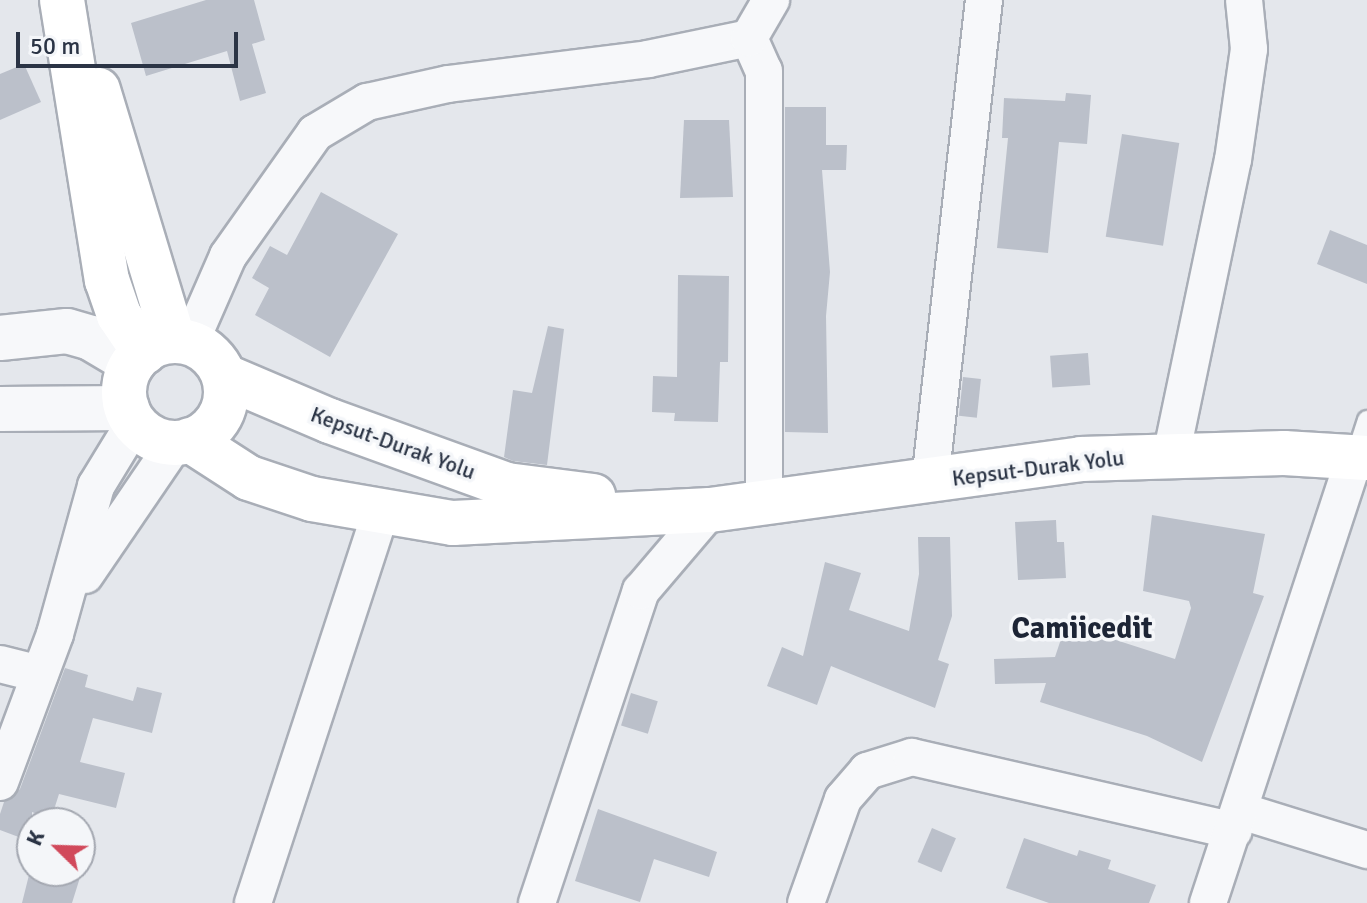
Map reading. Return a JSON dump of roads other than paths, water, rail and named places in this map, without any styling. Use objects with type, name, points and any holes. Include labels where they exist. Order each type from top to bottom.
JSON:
[{"type":"main road","points":[[62,0],[107,280],[119,315],[160,350],[205,350],[224,376],[226,392],[220,415],[183,442],[145,433],[131,415],[124,393],[160,350]]},
{"type":"main road","points":[[70,0],[160,350]]},
{"type":"main road","name":"Kepsut-Durak Yolu","points":[[224,376],[330,421],[507,485],[710,510]]},
{"type":"main road","name":"Kepsut-Durak Yolu","points":[[183,442],[249,478],[312,499],[453,523],[710,510],[1081,459],[1363,445]]},
{"type":"street","points":[[0,338],[67,331],[160,350],[228,256],[271,189],[315,133],[367,102],[448,84],[648,59],[749,38],[771,0]]},
{"type":"street","points":[[930,481],[984,0]]},
{"type":"street","points":[[1171,456],[1233,160],[1249,49],[1244,0]]},
{"type":"street","points":[[749,38],[764,71],[764,503]]},
{"type":"street","points":[[0,409],[131,415],[96,486],[55,634],[0,782]]},
{"type":"street","points":[[55,634],[97,553],[183,442]]},
{"type":"street","points":[[1208,903],[1363,445]]},
{"type":"street","points":[[537,903],[641,591],[710,510]]},
{"type":"street","points":[[253,903],[381,511]]},
{"type":"street","points":[[0,664],[40,674]]},
{"type":"street","points":[[806,903],[843,799],[867,771],[912,757],[1238,821],[1367,850]]},
{"type":"district","name":"Camiicedit","points":[[1082,629]]}]
